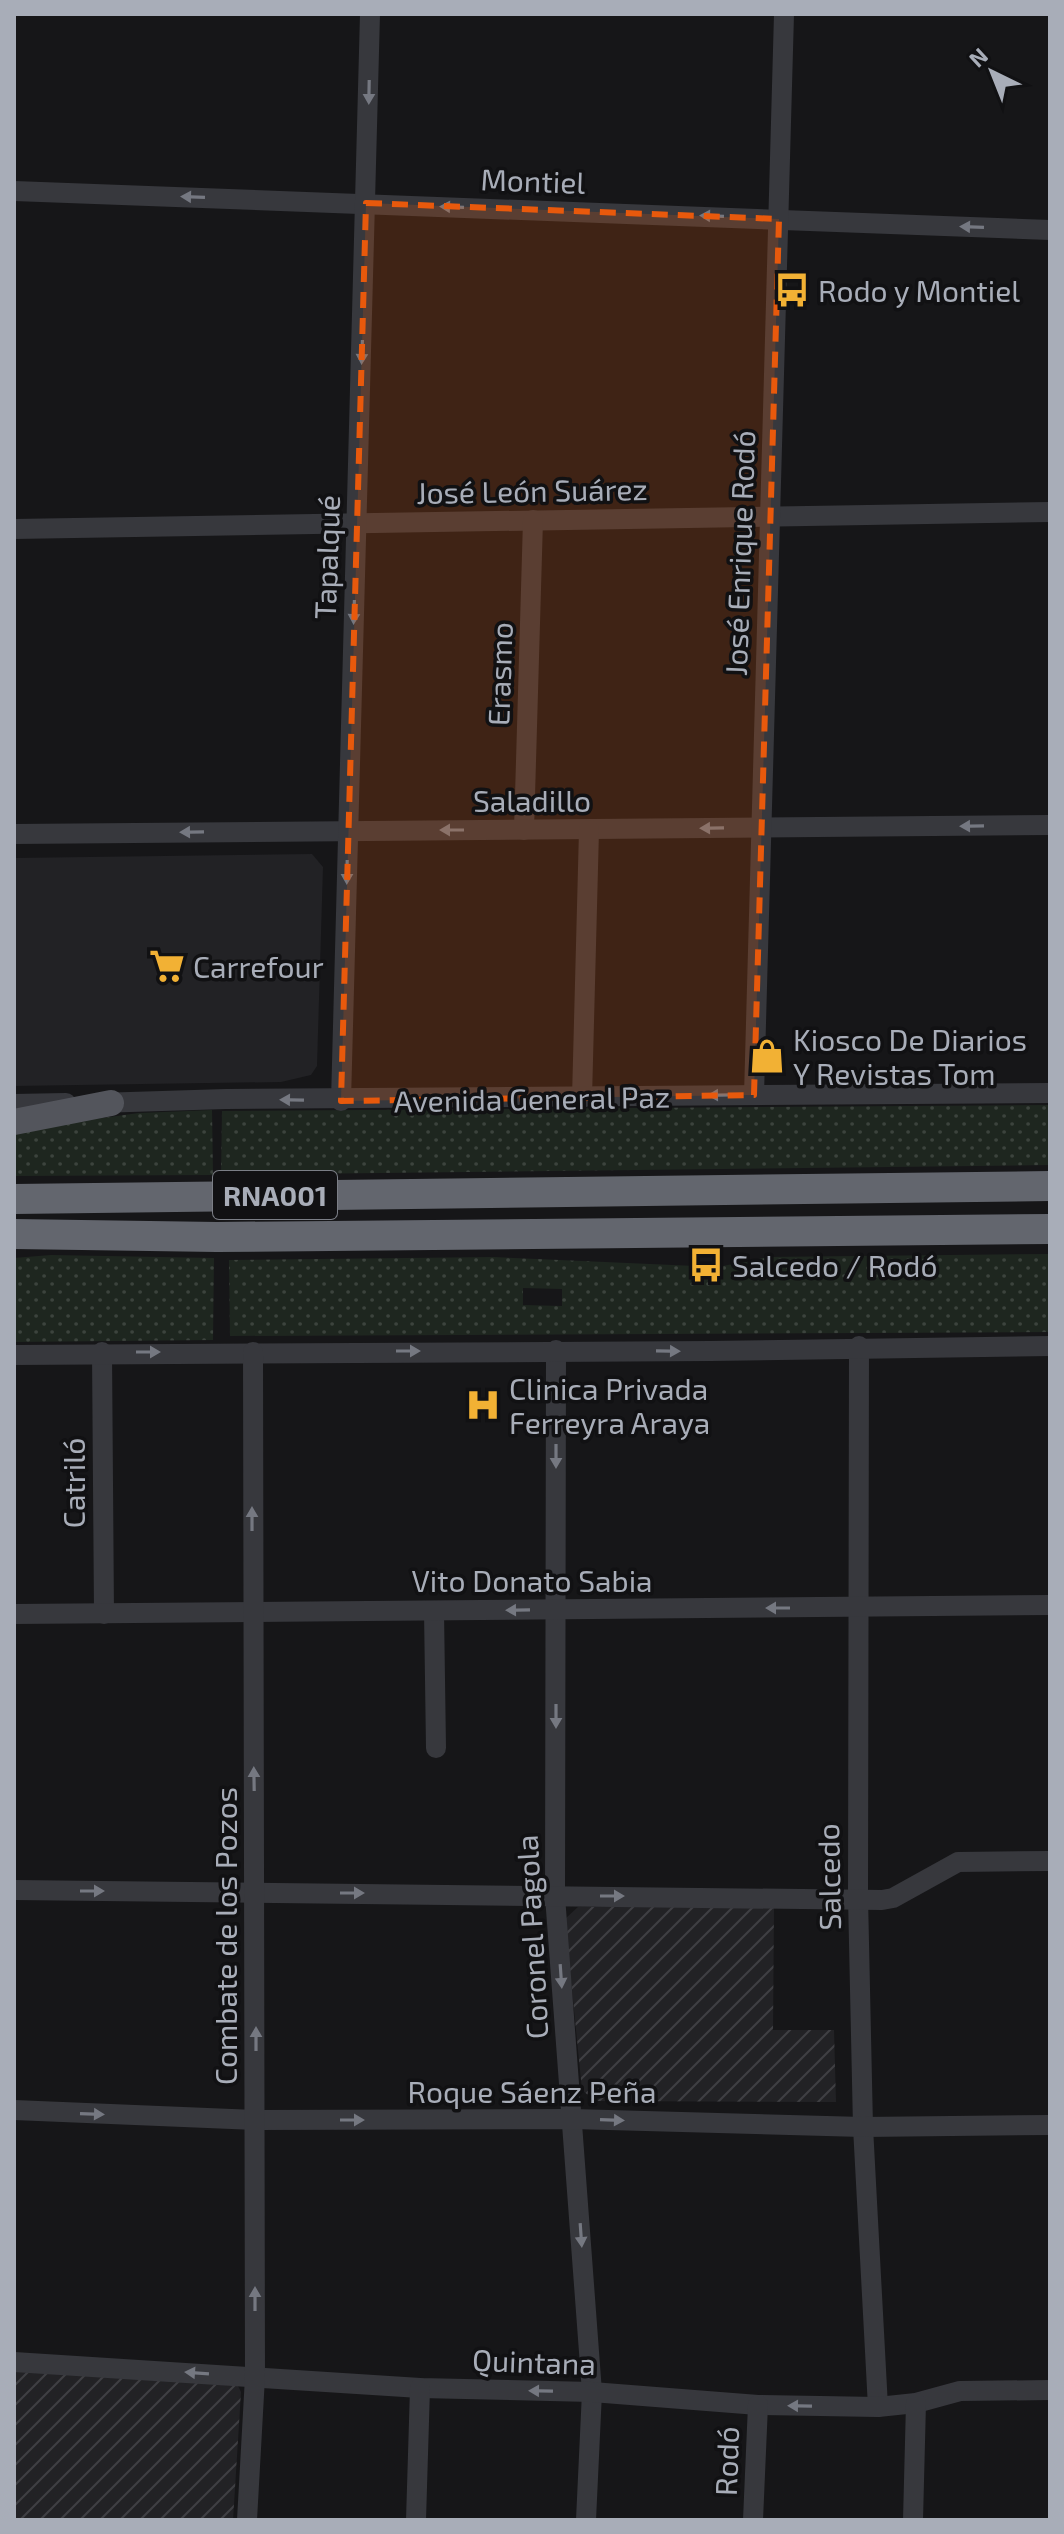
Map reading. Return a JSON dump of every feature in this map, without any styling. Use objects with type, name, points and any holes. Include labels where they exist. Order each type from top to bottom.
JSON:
[{"type":"highway","name":"RNA001","points":[[14,1199],[1050,1186]]},
{"type":"highway","name":"RNA001","points":[[14,1234],[230,1237],[1050,1229]]},
{"type":"main road","points":[[14,1122],[111,1103]]},
{"type":"street","name":"Tapalqué","points":[[341,1101],[370,14]]},
{"type":"street","name":"José Enrique Rodó","points":[[754,1095],[784,14]]},
{"type":"street","name":"Montiel","points":[[14,191],[1050,230]]},
{"type":"street","name":"José León Suárez","points":[[14,529],[1050,512]]},
{"type":"street","name":"Erasmo","points":[[524,830],[533,520]]},
{"type":"street","name":"Saladillo","points":[[14,834],[1050,825]]},
{"type":"street","points":[[582,1098],[589,830]]},
{"type":"street","name":"Avenida General Paz","points":[[14,1104],[226,1099],[341,1101],[1050,1093]]},
{"type":"street","name":"Salcedo","points":[[859,1346],[856,1608],[858,1897],[863,2127],[878,2407]]},
{"type":"street","points":[[14,1355],[1050,1346]]},
{"type":"street","name":"Coronel Pagola","points":[[556,1350],[555,1896],[592,2392],[586,2520]]},
{"type":"street","name":"Catriló","points":[[102,1352],[104,1614]]},
{"type":"street","name":"Combate de los Pozos","points":[[247,2520],[255,2377],[256,1892],[251,1613],[253,1352]]},
{"type":"street","name":"Vito Donato Sabia","points":[[14,1614],[1050,1605]]},
{"type":"street","points":[[434,1611],[436,1748]]},
{"type":"street","points":[[14,1890],[893,1898],[958,1862],[1050,1861]]},
{"type":"street","name":"Roque Sáenz Peña","points":[[14,2110],[256,2120],[572,2119],[863,2127],[1050,2125]]},
{"type":"street","name":"Quintana","points":[[14,2362],[420,2388],[592,2392],[758,2405],[878,2407],[916,2403],[960,2391],[1050,2390]]},
{"type":"street","points":[[416,2520],[420,2388]]},
{"type":"street","points":[[913,2520],[916,2403]]},
{"type":"street","name":"Rodó","points":[[753,2520],[758,2405]]},
{"type":"highlighted area","points":[[366,203],[779,219],[754,1095],[341,1101]]},
{"type":"shaded area","name":"Carrefour","points":[[312,854],[323,867],[317,1066],[311,1075],[281,1082],[14,1086],[14,858]]},
{"type":"shaded area","points":[[1050,1105],[1050,1165],[221,1175],[222,1111]]},
{"type":"shaded area","points":[[212,1110],[213,1175],[14,1176],[14,1130],[139,1113]]},
{"type":"shaded area","points":[[1050,1254],[1050,1332],[230,1336],[229,1260],[493,1257],[718,1267],[768,1257]],"holes":[[[523,1288],[562,1289],[562,1306],[523,1305]]]},
{"type":"shaded area","points":[[51,1255],[214,1258],[213,1340],[14,1342],[14,1258]]},
{"type":"shaded area","points":[[578,1907],[774,1907],[773,2030],[834,2030],[836,2102],[595,2101],[582,2090],[565,1919]]},
{"type":"shaded area","points":[[14,2368],[238,2386],[241,2392],[233,2520],[14,2520]]},
{"type":"place","name":"Rodo y Montiel","points":[[792,290]]},
{"type":"place","name":"Carrefour","points":[[167,966]]},
{"type":"place","name":"Kiosco De Diarios Y Revistas Tom","points":[[767,1056]]},
{"type":"place","name":"Salcedo / Rodó","points":[[706,1265]]},
{"type":"place","name":"Clinica Privada Ferreyra Araya","points":[[483,1405]]}]
